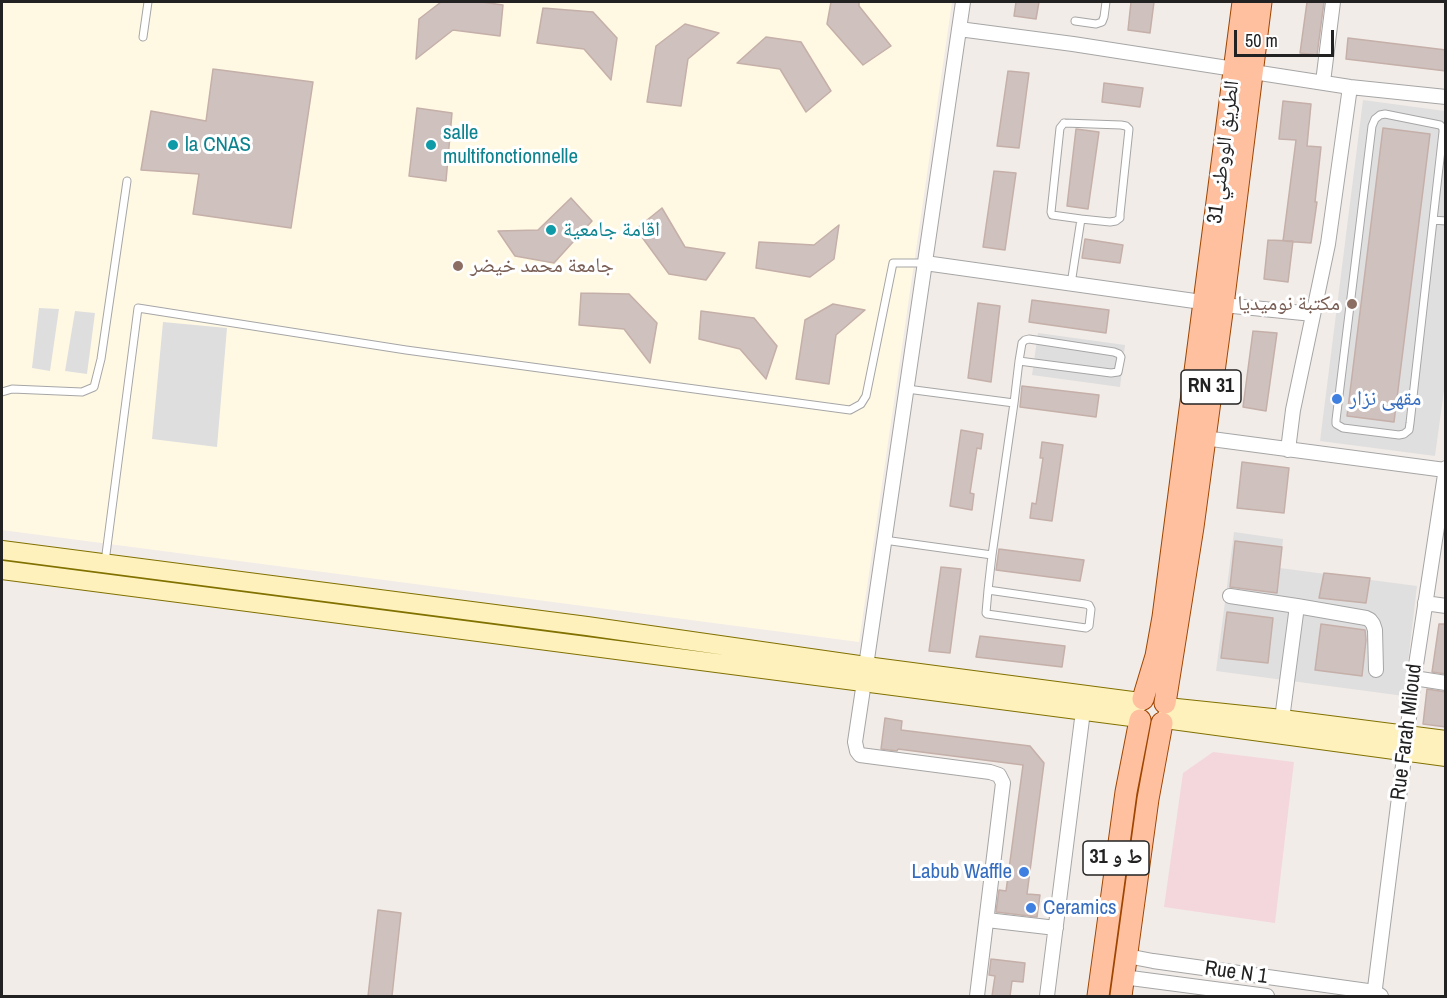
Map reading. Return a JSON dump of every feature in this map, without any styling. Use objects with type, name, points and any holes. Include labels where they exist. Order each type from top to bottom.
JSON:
[{"type":"main road","name":"الطريق الووطني 31","points":[[1243,2],[1243,70]]},
{"type":"main road","name":"RN 31","points":[[1122,987],[1148,799],[1165,713],[1193,527],[1204,438],[1213,303],[1243,70],[1261,2]]},
{"type":"main road","points":[[1140,709],[1156,656],[1213,303]]},
{"type":"main road","points":[[2,550],[587,626],[1083,711],[1140,709],[1152,695],[1161,698],[1165,713]]},
{"type":"main road","points":[[2,570],[1140,709]]},
{"type":"main road","name":"ط و 31","points":[[1098,996],[1119,836],[1140,709]]},
{"type":"main road","points":[[1165,713],[1282,719],[1405,744],[1446,757]]},
{"type":"main road","points":[[1165,713],[1405,744],[1446,740]]},
{"type":"street","points":[[963,2],[855,742],[860,755],[990,772],[1001,778],[1003,787],[977,996]]},
{"type":"street","points":[[1323,82],[1333,2]]},
{"type":"street","points":[[959,29],[1073,44],[1350,87],[1446,97]]},
{"type":"street","points":[[1288,450],[1293,410],[1329,244],[1350,87]]},
{"type":"street","points":[[925,263],[1213,303],[1313,314]]},
{"type":"street","points":[[1204,438],[1445,469]]},
{"type":"street","name":"Rue Farah Miloud","points":[[1377,995],[1405,744],[1445,469]]},
{"type":"street","points":[[1230,596],[1370,620],[1375,630],[1376,670]]},
{"type":"street","points":[[1425,603],[1446,606]]},
{"type":"street","points":[[1282,719],[1297,606]]},
{"type":"street","points":[[1414,678],[1446,683]]},
{"type":"street","points":[[1047,996],[1083,711]]},
{"type":"street","points":[[987,920],[1056,928]]},
{"type":"street","name":"Rue N 1","points":[[1126,956],[1377,995]]},
{"type":"street","points":[[1122,987],[1267,996]]},
{"type":"lane","points":[[143,37],[148,2]]},
{"type":"lane","points":[[1075,21],[1096,24],[1102,22],[1106,2]]},
{"type":"lane","points":[[1380,115],[1434,123],[1443,128],[1433,220],[1409,430],[1399,435],[1339,427],[1336,420],[1372,126],[1380,115]]},
{"type":"lane","points":[[1064,123],[1126,126],[1129,129],[1129,135],[1120,218],[1110,222],[1081,219],[1056,216],[1051,212],[1060,128],[1064,123]]},
{"type":"lane","points":[[2,392],[12,389],[82,393],[94,387],[101,358],[127,181]]},
{"type":"lane","points":[[1071,284],[1081,219]]},
{"type":"lane","points":[[1433,220],[1446,221]]},
{"type":"lane","points":[[104,564],[138,308],[406,350],[850,410],[861,404],[866,396],[893,262],[925,263]]},
{"type":"lane","points":[[988,590],[1089,605],[1091,609],[1089,624],[1086,628],[987,614],[988,590],[992,555],[1019,361],[1022,344],[1029,339],[1114,352],[1120,357],[1118,372],[1111,373],[1019,361]]},
{"type":"lane","points":[[906,389],[1014,403]]},
{"type":"lane","points":[[884,540],[992,555]]},
{"type":"shaded area","name":"جامعة محمد خيضر","points":[[2,2],[952,2],[859,642],[2,530]]},
{"type":"shaded area","points":[[1363,100],[1445,111],[1446,376],[1435,456],[1320,441]]},
{"type":"shaded area","points":[[39,308],[59,309],[50,371],[32,368]]},
{"type":"shaded area","points":[[75,311],[95,313],[87,374],[65,371]]},
{"type":"shaded area","points":[[163,322],[227,328],[217,447],[152,439]]},
{"type":"shaded area","points":[[1038,333],[1125,345],[1120,387],[1032,375]]},
{"type":"shaded area","points":[[1234,532],[1283,539],[1280,568],[1417,586],[1404,696],[1216,671]]},
{"type":"shaded area","points":[[1213,752],[1294,762],[1275,923],[1164,907],[1183,773]]},
{"type":"building","points":[[441,2],[482,2],[503,5],[500,36],[453,30],[416,59],[419,19]]},
{"type":"building","points":[[831,2],[859,2],[859,6],[891,46],[863,65],[827,24]]},
{"type":"building","points":[[1016,2],[1039,2],[1036,19],[1014,16]]},
{"type":"building","points":[[1131,2],[1154,2],[1150,33],[1128,30]]},
{"type":"building","points":[[1307,2],[1324,2],[1317,55],[1300,53]]},
{"type":"building","points":[[543,8],[593,12],[617,38],[611,80],[584,49],[537,43]]},
{"type":"building","points":[[685,24],[719,33],[688,59],[681,106],[647,102],[656,46]]},
{"type":"building","points":[[766,37],[801,42],[831,91],[806,112],[780,69],[737,63]]},
{"type":"building","points":[[1348,38],[1446,50],[1446,71],[1346,59]]},
{"type":"building","points":[[213,69],[313,82],[291,228],[193,214],[199,174],[141,170],[151,111],[206,121]]},
{"type":"building","points":[[1008,71],[1029,73],[1019,148],[997,146]]},
{"type":"building","points":[[1104,83],[1143,88],[1140,107],[1102,102]]},
{"type":"building","points":[[1283,101],[1311,104],[1307,146],[1321,147],[1311,243],[1283,241],[1296,140],[1279,139]]},
{"type":"building","name":"salle multifonctionnelle","points":[[417,108],[452,113],[446,181],[409,176]]},
{"type":"building","points":[[1383,128],[1430,134],[1394,422],[1347,416]]},
{"type":"building","points":[[1076,129],[1099,132],[1088,209],[1067,206]]},
{"type":"building","points":[[994,171],[1016,173],[1005,250],[983,247]]},
{"type":"building","name":"اقامة جامعية","points":[[571,198],[592,221],[554,263],[515,256],[498,231],[538,230]]},
{"type":"building","points":[[662,208],[685,247],[725,253],[706,280],[669,274],[636,229]]},
{"type":"building","points":[[839,225],[834,259],[810,277],[756,268],[759,242],[814,245]]},
{"type":"building","points":[[1085,239],[1123,245],[1120,263],[1082,258]]},
{"type":"building","points":[[1268,240],[1293,241],[1288,282],[1264,279]]},
{"type":"building","points":[[581,293],[629,294],[657,323],[650,363],[624,329],[579,325]]},
{"type":"building","points":[[1032,300],[1109,310],[1106,333],[1029,322]]},
{"type":"building","points":[[978,303],[1000,306],[991,382],[968,378]]},
{"type":"building","points":[[833,304],[865,310],[836,335],[829,384],[796,379],[805,320]]},
{"type":"building","points":[[701,311],[754,318],[777,346],[766,379],[740,349],[699,339]]},
{"type":"building","points":[[1253,331],[1277,333],[1266,411],[1243,407]]},
{"type":"building","points":[[1022,386],[1099,395],[1096,417],[1020,407]]},
{"type":"building","points":[[961,430],[983,434],[981,449],[977,448],[970,493],[974,494],[972,510],[950,506]]},
{"type":"building","points":[[1042,442],[1063,445],[1052,521],[1030,518],[1032,503],[1036,504],[1043,458],[1040,458]]},
{"type":"building","points":[[1242,462],[1289,468],[1284,513],[1237,508]]},
{"type":"building","points":[[1235,541],[1282,547],[1277,593],[1230,587]]},
{"type":"building","points":[[999,549],[1084,560],[1080,581],[996,570]]},
{"type":"building","points":[[941,567],[961,569],[950,653],[929,651]]},
{"type":"building","points":[[1324,573],[1370,578],[1366,603],[1319,598]]},
{"type":"building","points":[[1227,612],[1273,618],[1268,663],[1221,658]]},
{"type":"building","points":[[1321,624],[1365,630],[1362,676],[1315,670]]},
{"type":"building","points":[[1439,624],[1446,624],[1446,674],[1432,672]]},
{"type":"building","points":[[980,636],[1065,646],[1062,667],[976,657]]},
{"type":"building","points":[[1427,689],[1446,692],[1446,727],[1423,724]]},
{"type":"building","points":[[885,718],[902,721],[901,730],[1030,746],[1044,763],[1027,894],[1040,895],[1037,917],[996,912],[999,890],[1006,891],[1023,765],[898,749],[897,751],[881,749]]},
{"type":"building","points":[[378,910],[401,913],[392,996],[368,996]]},
{"type":"building","points":[[991,959],[1025,963],[1023,982],[1012,981],[1010,996],[992,996],[995,976],[989,975]]},
{"type":"place","name":"la CNAS","points":[[173,145]]},
{"type":"place","name":"salle multifonctionnelle","points":[[431,145]]},
{"type":"place","name":"اقامة جامعية","points":[[551,230]]},
{"type":"place","name":"جامعة محمد خيضر","points":[[458,266]]},
{"type":"place","name":"مكتبة نوميديا","points":[[1352,304]]},
{"type":"place","name":"مقهى نزار","points":[[1337,399]]},
{"type":"place","name":"Labub Waffle","points":[[1024,872]]},
{"type":"place","name":"Ceramics","points":[[1031,908]]}]
